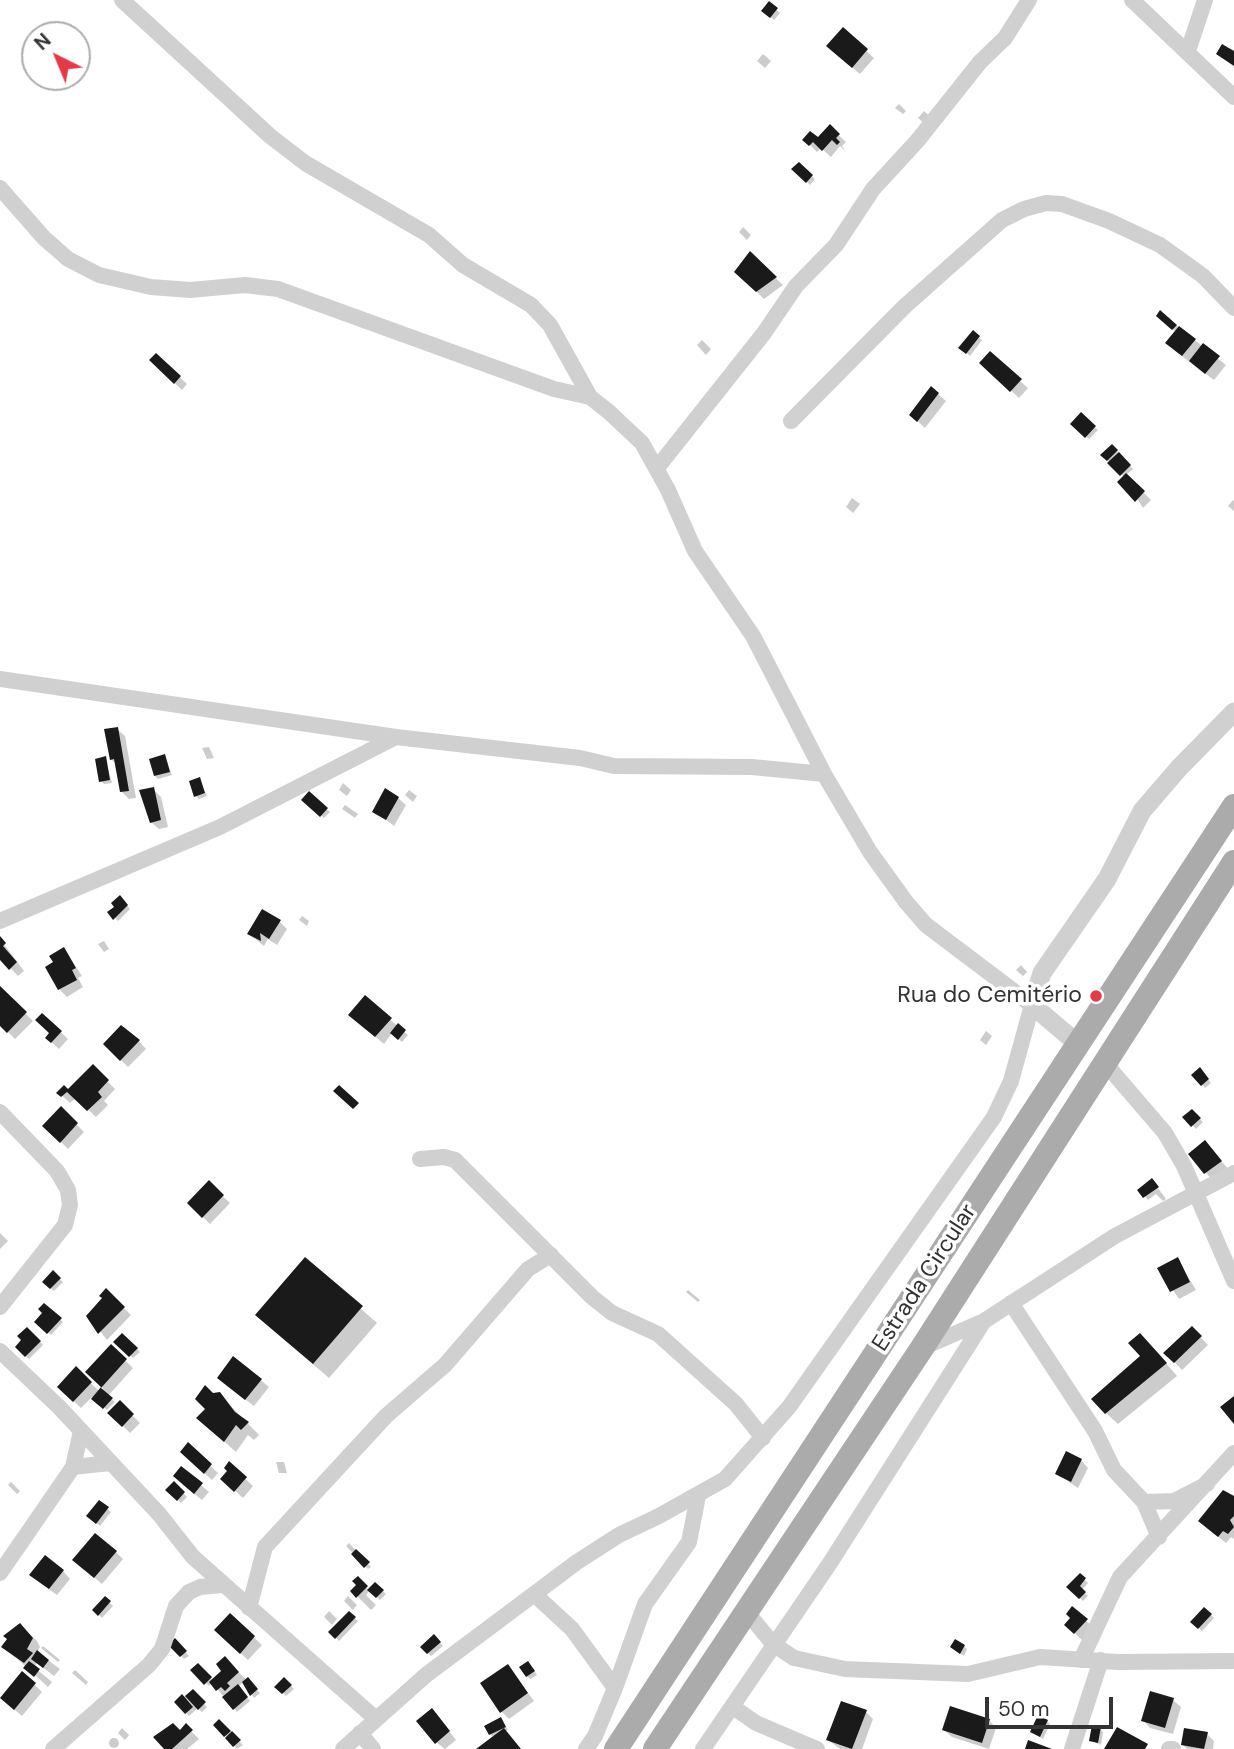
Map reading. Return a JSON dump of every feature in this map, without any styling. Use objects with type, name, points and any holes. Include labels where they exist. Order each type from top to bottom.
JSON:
[{"type":"main road","name":"Estrada Circular","points":[[615,1749],[1234,806]]},
{"type":"main road","name":"Estrada Circular","points":[[655,1749],[922,1348],[1234,862]]},
{"type":"street","points":[[122,0],[270,136],[305,163],[429,235],[463,265],[531,305],[550,325],[590,397],[642,443],[657,468],[695,551],[753,636],[824,774],[870,852],[919,917],[1079,1044]]},
{"type":"street","points":[[657,468],[764,333],[796,286],[836,245],[873,189],[918,140],[980,62],[1005,38],[1029,0]]},
{"type":"street","points":[[1132,0],[1234,97]]},
{"type":"street","points":[[1188,51],[1205,0]]},
{"type":"street","points":[[0,188],[44,238],[68,259],[99,275],[151,288],[190,290],[245,285],[278,289],[554,389],[590,397]]},
{"type":"street","points":[[791,421],[905,306],[988,232],[1002,220],[1035,206],[1062,204],[1109,221],[1160,245],[1203,276],[1234,307]]},
{"type":"street","points":[[0,679],[396,737],[580,758],[614,766],[752,767],[824,774]]},
{"type":"street","points":[[343,1749],[426,1675],[534,1594],[618,1535],[698,1496],[725,1479],[763,1438],[789,1407],[994,1117],[1011,1081],[1042,973],[1107,879],[1142,811],[1179,768],[1234,712]]},
{"type":"street","points":[[0,920],[220,827],[396,737]]},
{"type":"street","points":[[1104,1062],[1165,1133],[1234,1281]]},
{"type":"street","points":[[0,1112],[57,1171],[68,1190],[70,1205],[65,1225],[0,1307]]},
{"type":"street","points":[[420,1159],[444,1157],[455,1160],[612,1312],[658,1334],[736,1404],[763,1438]]},
{"type":"street","points":[[922,1348],[984,1321],[1115,1236],[1234,1173]]},
{"type":"street","points":[[249,1608],[265,1547],[386,1416],[446,1365],[528,1269],[551,1255]]},
{"type":"street","points":[[1011,1303],[1095,1431],[1114,1469],[1144,1502],[1159,1537]]},
{"type":"street","points":[[703,1749],[984,1321]]},
{"type":"street","points":[[0,1351],[81,1431],[159,1514],[193,1557],[376,1719]]},
{"type":"street","points":[[0,1573],[73,1467],[81,1431]]},
{"type":"street","points":[[1081,1660],[1120,1577],[1234,1453]]},
{"type":"street","points":[[73,1467],[110,1463]]},
{"type":"street","points":[[1144,1502],[1174,1502],[1207,1484]]},
{"type":"street","points":[[586,1749],[595,1736],[615,1688],[645,1604],[688,1542],[698,1496]]},
{"type":"street","points":[[53,1749],[149,1665],[166,1641],[176,1606],[189,1592],[200,1587],[222,1585]]},
{"type":"street","points":[[534,1594],[572,1629],[615,1688]]},
{"type":"street","points":[[746,1611],[774,1644],[794,1658],[819,1665],[873,1671],[968,1674],[1040,1657],[1081,1660],[1234,1661]]},
{"type":"street","points":[[1072,1749],[1101,1660]]},
{"type":"street","points":[[733,1707],[756,1723],[817,1749]]},
{"type":"street","points":[[360,1733],[373,1749]]},
{"type":"building","points":[[769,1],[778,8],[770,18],[761,11]]},
{"type":"building","points":[[843,27],[868,49],[852,68],[826,46]]},
{"type":"building","points":[[1222,44],[1234,51],[1234,66],[1216,54]]},
{"type":"building","points":[[830,124],[840,134],[836,138],[840,142],[837,145],[832,140],[822,151],[813,142],[809,146],[802,140],[810,131],[818,137]]},
{"type":"building","points":[[799,162],[813,175],[806,183],[791,169]]},
{"type":"building","points":[[750,251],[777,277],[756,292],[734,272]]},
{"type":"building","points":[[1160,310],[1177,325],[1172,330],[1156,316]]},
{"type":"building","points":[[1179,326],[1196,339],[1182,356],[1165,343]]},
{"type":"building","points":[[973,330],[980,336],[966,354],[958,348]]},
{"type":"building","points":[[1203,343],[1220,356],[1205,374],[1189,361]]},
{"type":"building","points":[[990,351],[1022,379],[1010,392],[979,363]]},
{"type":"building","points":[[156,353],[181,376],[174,384],[149,360]]},
{"type":"building","points":[[931,386],[939,393],[917,422],[909,415]]},
{"type":"building","points":[[1081,412],[1096,426],[1085,438],[1070,424]]},
{"type":"building","points":[[1112,444],[1118,450],[1107,461],[1100,455]]},
{"type":"building","points":[[1119,452],[1131,465],[1120,476],[1107,463]]},
{"type":"building","points":[[1126,473],[1145,491],[1135,502],[1117,482]]},
{"type":"building","points":[[118,727],[129,791],[120,792],[114,759],[110,760],[104,729]]},
{"type":"building","points":[[165,754],[170,772],[154,776],[149,759]]},
{"type":"building","points":[[106,756],[110,780],[99,782],[95,759]]},
{"type":"building","points":[[200,777],[205,793],[194,797],[189,781]]},
{"type":"building","points":[[154,787],[161,820],[150,823],[139,790]]},
{"type":"building","points":[[385,788],[399,797],[386,820],[372,812]]},
{"type":"building","points":[[309,791],[328,808],[320,817],[301,800]]},
{"type":"building","points":[[120,895],[128,905],[113,920],[107,912],[114,907],[111,903]]},
{"type":"building","points":[[262,909],[281,920],[269,939],[260,933],[261,941],[247,934]]},
{"type":"building","points":[[0,936],[6,943],[3,946],[17,962],[9,970],[0,960]]},
{"type":"building","points":[[64,947],[76,968],[72,970],[77,980],[58,990],[45,967],[53,962],[49,956]]},
{"type":"building","points":[[0,986],[27,1012],[7,1033],[0,1026]]},
{"type":"building","points":[[365,995],[392,1018],[375,1037],[348,1015]]},
{"type":"building","points":[[42,1013],[62,1031],[51,1043],[45,1038],[49,1033],[35,1020]]},
{"type":"building","points":[[398,1023],[406,1030],[398,1040],[390,1033]]},
{"type":"building","points":[[121,1025],[140,1040],[120,1061],[103,1044]]},
{"type":"building","points":[[93,1064],[109,1080],[98,1092],[102,1097],[87,1111],[67,1092],[61,1097],[56,1093],[64,1085],[68,1089]]},
{"type":"building","points":[[1200,1067],[1209,1079],[1201,1086],[1191,1075]]},
{"type":"building","points":[[339,1085],[359,1103],[353,1109],[333,1091]]},
{"type":"building","points":[[61,1106],[78,1123],[60,1143],[42,1126]]},
{"type":"building","points":[[1192,1109],[1201,1118],[1191,1127],[1182,1117]]},
{"type":"building","points":[[1205,1140],[1222,1161],[1204,1174],[1188,1154]]},
{"type":"building","points":[[1152,1178],[1159,1187],[1143,1198],[1137,1190]]},
{"type":"building","points":[[209,1180],[224,1195],[202,1218],[187,1203]]},
{"type":"building","points":[[305,1257],[363,1306],[313,1364],[255,1315]]},
{"type":"building","points":[[1178,1257],[1190,1282],[1170,1292],[1157,1268]]},
{"type":"building","points":[[53,1270],[61,1278],[50,1289],[42,1282]]},
{"type":"building","points":[[106,1288],[125,1307],[98,1334],[86,1316],[102,1298],[99,1296]]},
{"type":"building","points":[[44,1303],[62,1318],[47,1334],[34,1322],[42,1313],[38,1309]]},
{"type":"building","points":[[1192,1326],[1202,1336],[1174,1363],[1163,1353]]},
{"type":"building","points":[[27,1327],[41,1341],[25,1357],[15,1347],[21,1340],[17,1336]]},
{"type":"building","points":[[122,1333],[138,1348],[129,1357],[113,1342]]},
{"type":"building","points":[[1140,1333],[1167,1363],[1105,1414],[1091,1399],[1140,1356],[1128,1343]]},
{"type":"building","points":[[111,1344],[127,1359],[101,1388],[113,1398],[103,1409],[91,1399],[101,1387],[85,1372]]},
{"type":"building","points":[[233,1356],[262,1379],[245,1400],[217,1378]]},
{"type":"building","points":[[76,1366],[92,1382],[73,1402],[57,1387]]},
{"type":"building","points":[[205,1385],[213,1393],[220,1392],[235,1412],[249,1422],[241,1430],[236,1425],[224,1442],[196,1418],[205,1409],[195,1399]]},
{"type":"building","points":[[1234,1396],[1234,1424],[1220,1407]]},
{"type":"building","points":[[120,1400],[134,1414],[122,1427],[107,1413]]},
{"type":"building","points":[[188,1442],[212,1464],[204,1474],[180,1452]]},
{"type":"building","points":[[1066,1451],[1082,1459],[1071,1482],[1055,1474]]},
{"type":"building","points":[[229,1461],[247,1477],[234,1492],[220,1479],[227,1471],[224,1468]]},
{"type":"building","points":[[181,1466],[203,1483],[194,1494],[173,1476]]},
{"type":"building","points":[[174,1481],[185,1492],[177,1501],[165,1490]]},
{"type":"building","points":[[1223,1490],[1234,1496],[1234,1516],[1230,1520],[1234,1527],[1228,1534],[1223,1531],[1218,1537],[1198,1521]]},
{"type":"building","points":[[99,1500],[109,1507],[96,1524],[86,1516]]},
{"type":"building","points":[[95,1533],[117,1551],[94,1578],[72,1560]]},
{"type":"building","points":[[356,1549],[370,1562],[364,1568],[351,1554]]},
{"type":"building","points":[[45,1555],[64,1570],[49,1589],[29,1575]]},
{"type":"building","points":[[1080,1573],[1086,1578],[1080,1586],[1086,1592],[1079,1599],[1066,1587]]},
{"type":"building","points":[[358,1576],[368,1586],[356,1598],[350,1591],[356,1585],[352,1581]]},
{"type":"building","points":[[375,1582],[384,1590],[376,1598],[367,1590]]},
{"type":"building","points":[[105,1596],[111,1601],[98,1616],[92,1610]]},
{"type":"building","points":[[1072,1606],[1088,1619],[1074,1634],[1064,1625],[1070,1618],[1066,1614]]},
{"type":"building","points":[[1204,1607],[1212,1614],[1198,1629],[1190,1622]]},
{"type":"building","points":[[349,1611],[356,1617],[335,1639],[328,1632]]},
{"type":"building","points":[[230,1613],[255,1636],[240,1654],[214,1630]]},
{"type":"building","points":[[20,1623],[33,1638],[27,1649],[33,1653],[24,1663],[1,1647],[7,1639],[3,1636]]},
{"type":"building","points":[[434,1634],[441,1642],[427,1654],[420,1647]]},
{"type":"building","points":[[175,1638],[187,1651],[180,1657],[168,1645]]},
{"type":"building","points":[[955,1639],[965,1645],[960,1654],[950,1647]]},
{"type":"building","points":[[37,1650],[49,1660],[43,1668],[31,1659]]},
{"type":"building","points":[[225,1656],[239,1672],[227,1683],[230,1686],[225,1691],[221,1687],[216,1691],[209,1682],[221,1671],[216,1664]]},
{"type":"building","points":[[29,1661],[40,1669],[34,1677],[23,1668]]},
{"type":"building","points":[[528,1661],[535,1671],[526,1677],[519,1667]]},
{"type":"building","points":[[198,1663],[212,1677],[204,1685],[190,1670]]},
{"type":"building","points":[[508,1664],[528,1693],[500,1713],[480,1683]]},
{"type":"building","points":[[22,1671],[36,1683],[14,1710],[0,1698]]},
{"type":"building","points":[[248,1677],[258,1689],[250,1696],[242,1682]]},
{"type":"building","points":[[284,1677],[292,1685],[282,1694],[274,1687]]},
{"type":"building","points":[[238,1684],[248,1697],[233,1710],[222,1697]]},
{"type":"building","points":[[193,1689],[206,1702],[198,1710],[185,1696]]},
{"type":"building","points":[[1150,1691],[1174,1698],[1165,1728],[1141,1721]]},
{"type":"building","points":[[182,1694],[193,1707],[185,1714],[174,1702]]},
{"type":"building","points":[[841,1701],[867,1710],[852,1749],[826,1740]]},
{"type":"building","points":[[950,1706],[990,1719],[982,1743],[942,1730]]},
{"type":"building","points":[[432,1708],[450,1731],[435,1744],[416,1721]]},
{"type":"building","points":[[1038,1715],[1048,1720],[1040,1737],[1030,1732]]},
{"type":"building","points":[[501,1717],[506,1727],[489,1735],[484,1726]]},
{"type":"building","points":[[219,1719],[231,1731],[224,1737],[213,1725]]},
{"type":"building","points":[[173,1723],[180,1730],[186,1723],[193,1730],[172,1749],[164,1749],[153,1737]]},
{"type":"building","points":[[1092,1725],[1101,1727],[1098,1743],[1089,1741]]},
{"type":"building","points":[[1117,1727],[1148,1744],[1145,1749],[1104,1749]]},
{"type":"building","points":[[504,1728],[521,1749],[476,1749]]},
{"type":"building","points":[[1184,1728],[1208,1732],[1204,1749],[1181,1745]]},
{"type":"building","points":[[232,1731],[241,1740],[233,1747],[225,1738]]},
{"type":"building","points":[[1028,1740],[1052,1749],[1025,1749]]},
{"type":"place","name":"Rua do Cemitério","points":[[1096,996]]}]
